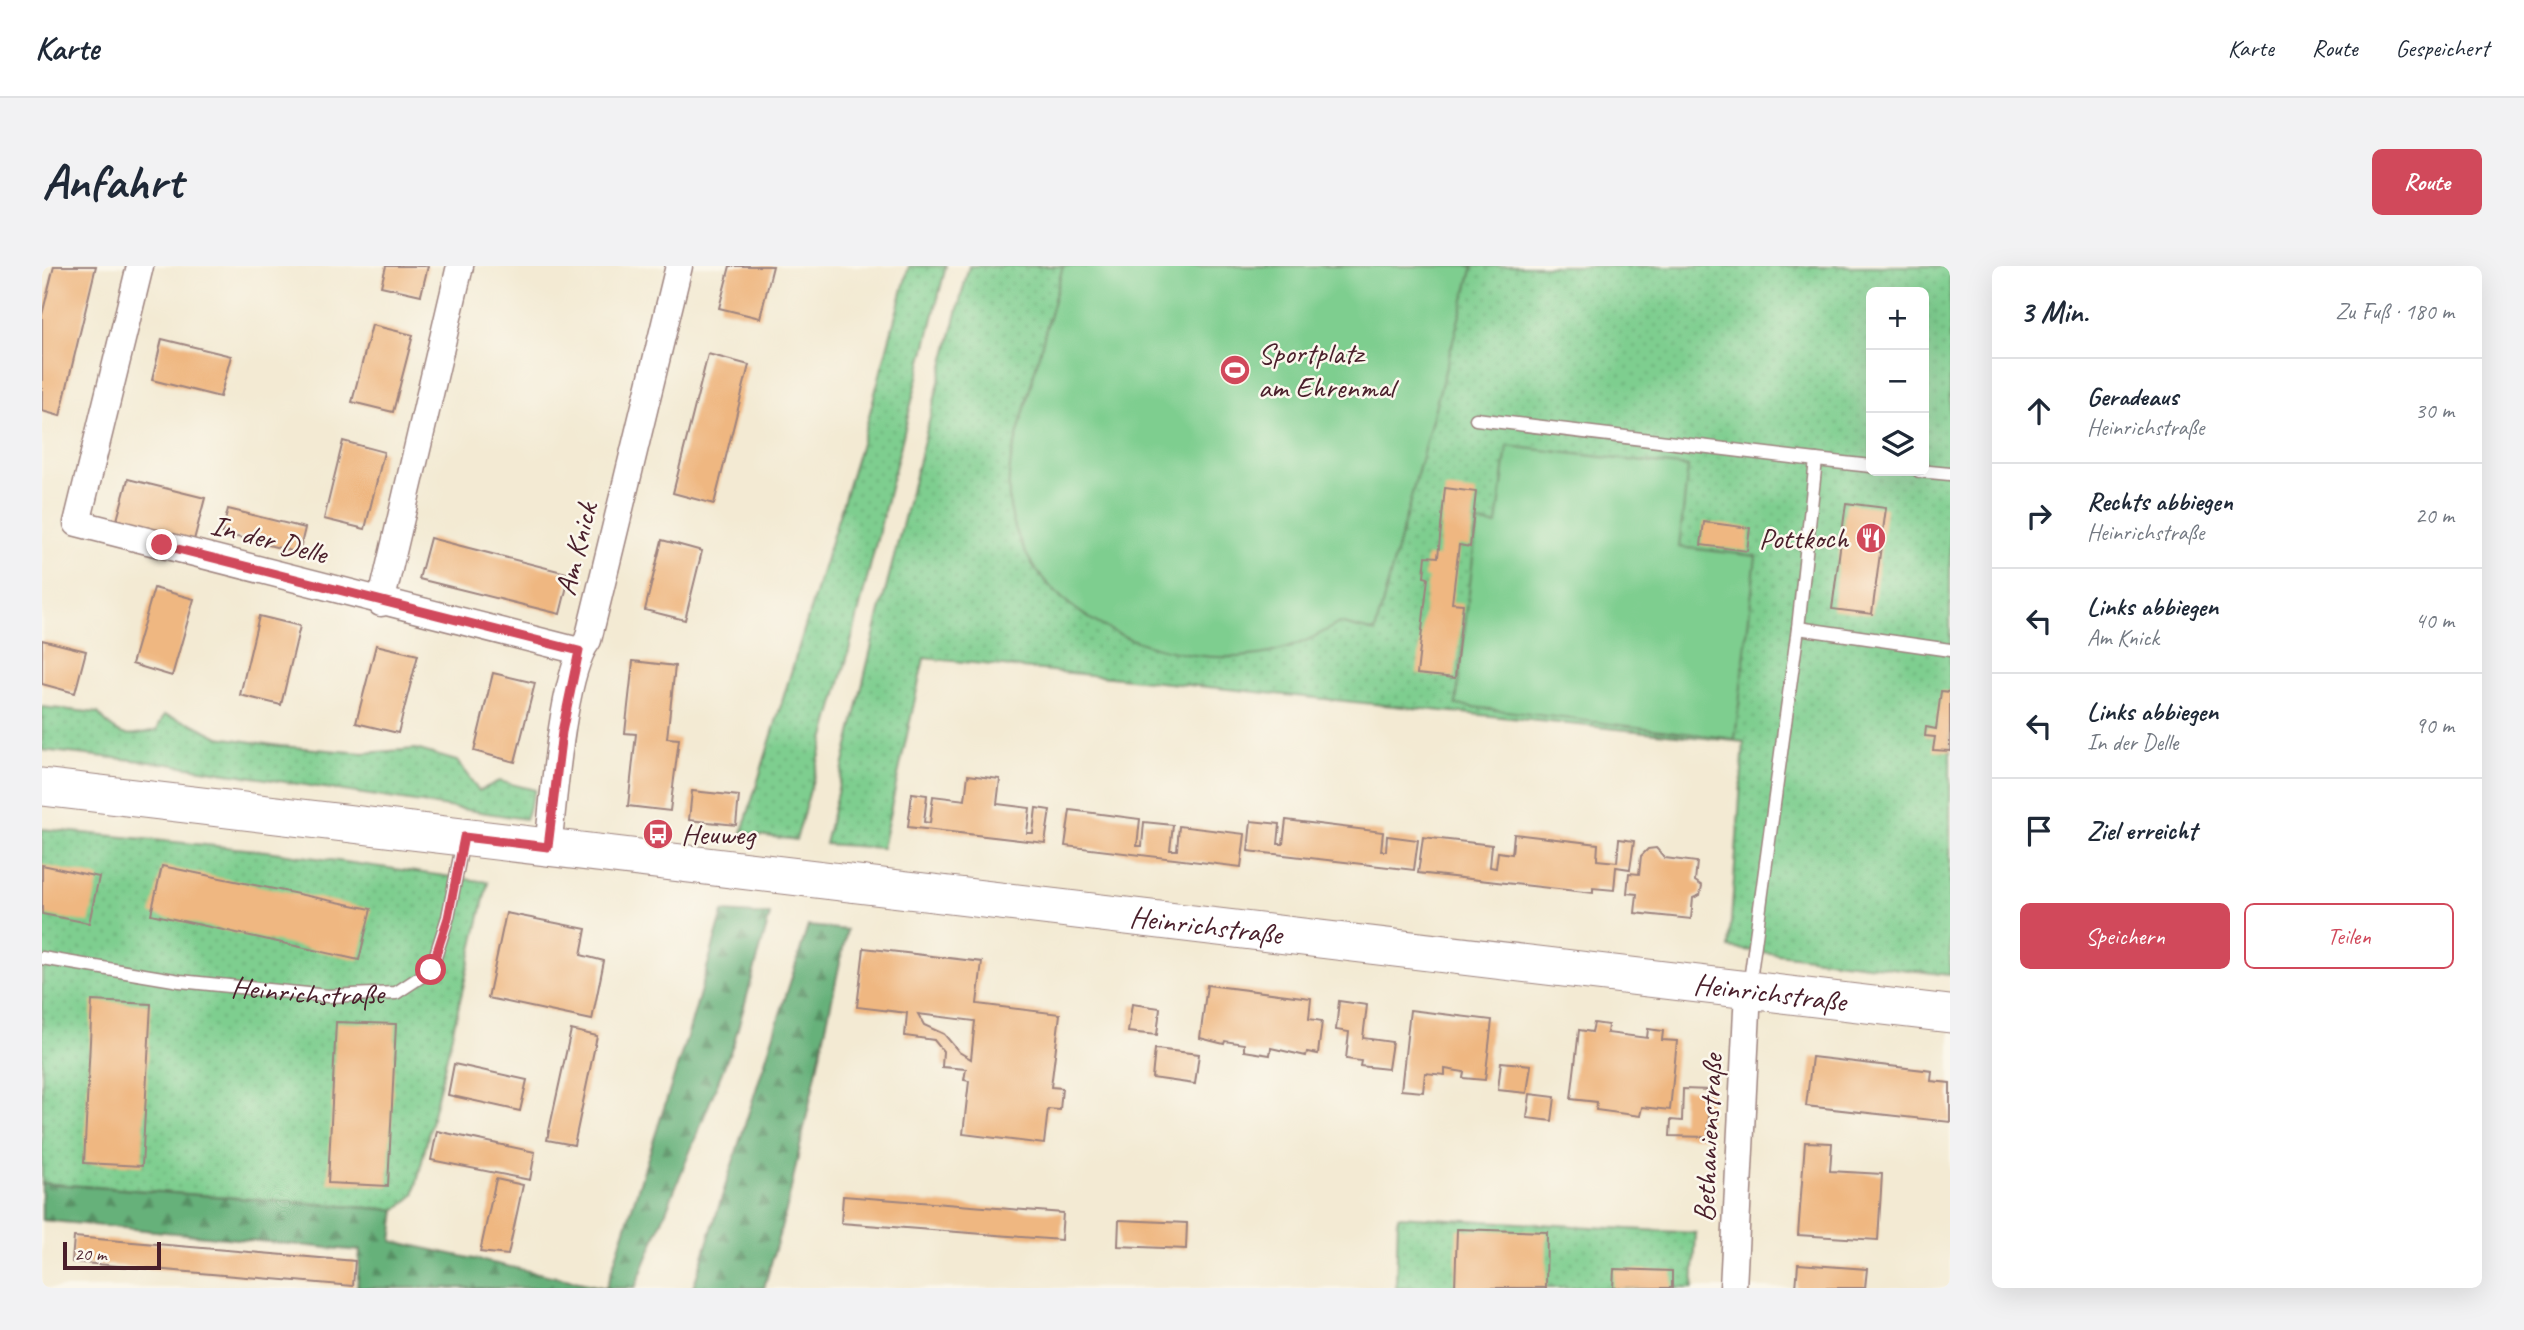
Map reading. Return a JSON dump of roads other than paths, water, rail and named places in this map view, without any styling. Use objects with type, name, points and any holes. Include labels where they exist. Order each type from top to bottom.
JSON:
[{"type":"street","name":"In der Delle","points":[[140,266],[77,523],[381,603],[579,651]]},
{"type":"street","points":[[381,603],[460,266]]},
{"type":"street","name":"Am Knick","points":[[548,847],[562,732],[579,651],[588,640],[679,266]]},
{"type":"street","name":"Heinrichstraße","points":[[42,787],[1950,1014]]},
{"type":"street","name":"Bethanienstraße","points":[[1733,1288],[1748,990]]},
{"type":"lane","points":[[1476,419],[1866,465]]},
{"type":"lane","points":[[1748,990],[1798,628],[1816,460]]},
{"type":"lane","points":[[1929,472],[1950,474]]},
{"type":"lane","points":[[1798,628],[1950,650]]},
{"type":"lane","name":"Heinrichstraße","points":[[42,958],[86,968],[193,983],[328,996],[396,993],[431,970],[448,918],[464,837]]},
{"type":"place","name":"Sportplatz am Ehrenmal","points":[[1235,370]]},
{"type":"place","name":"Pottkoch","points":[[1871,538]]},
{"type":"place","name":"Heuweg","points":[[658,834]]}]
